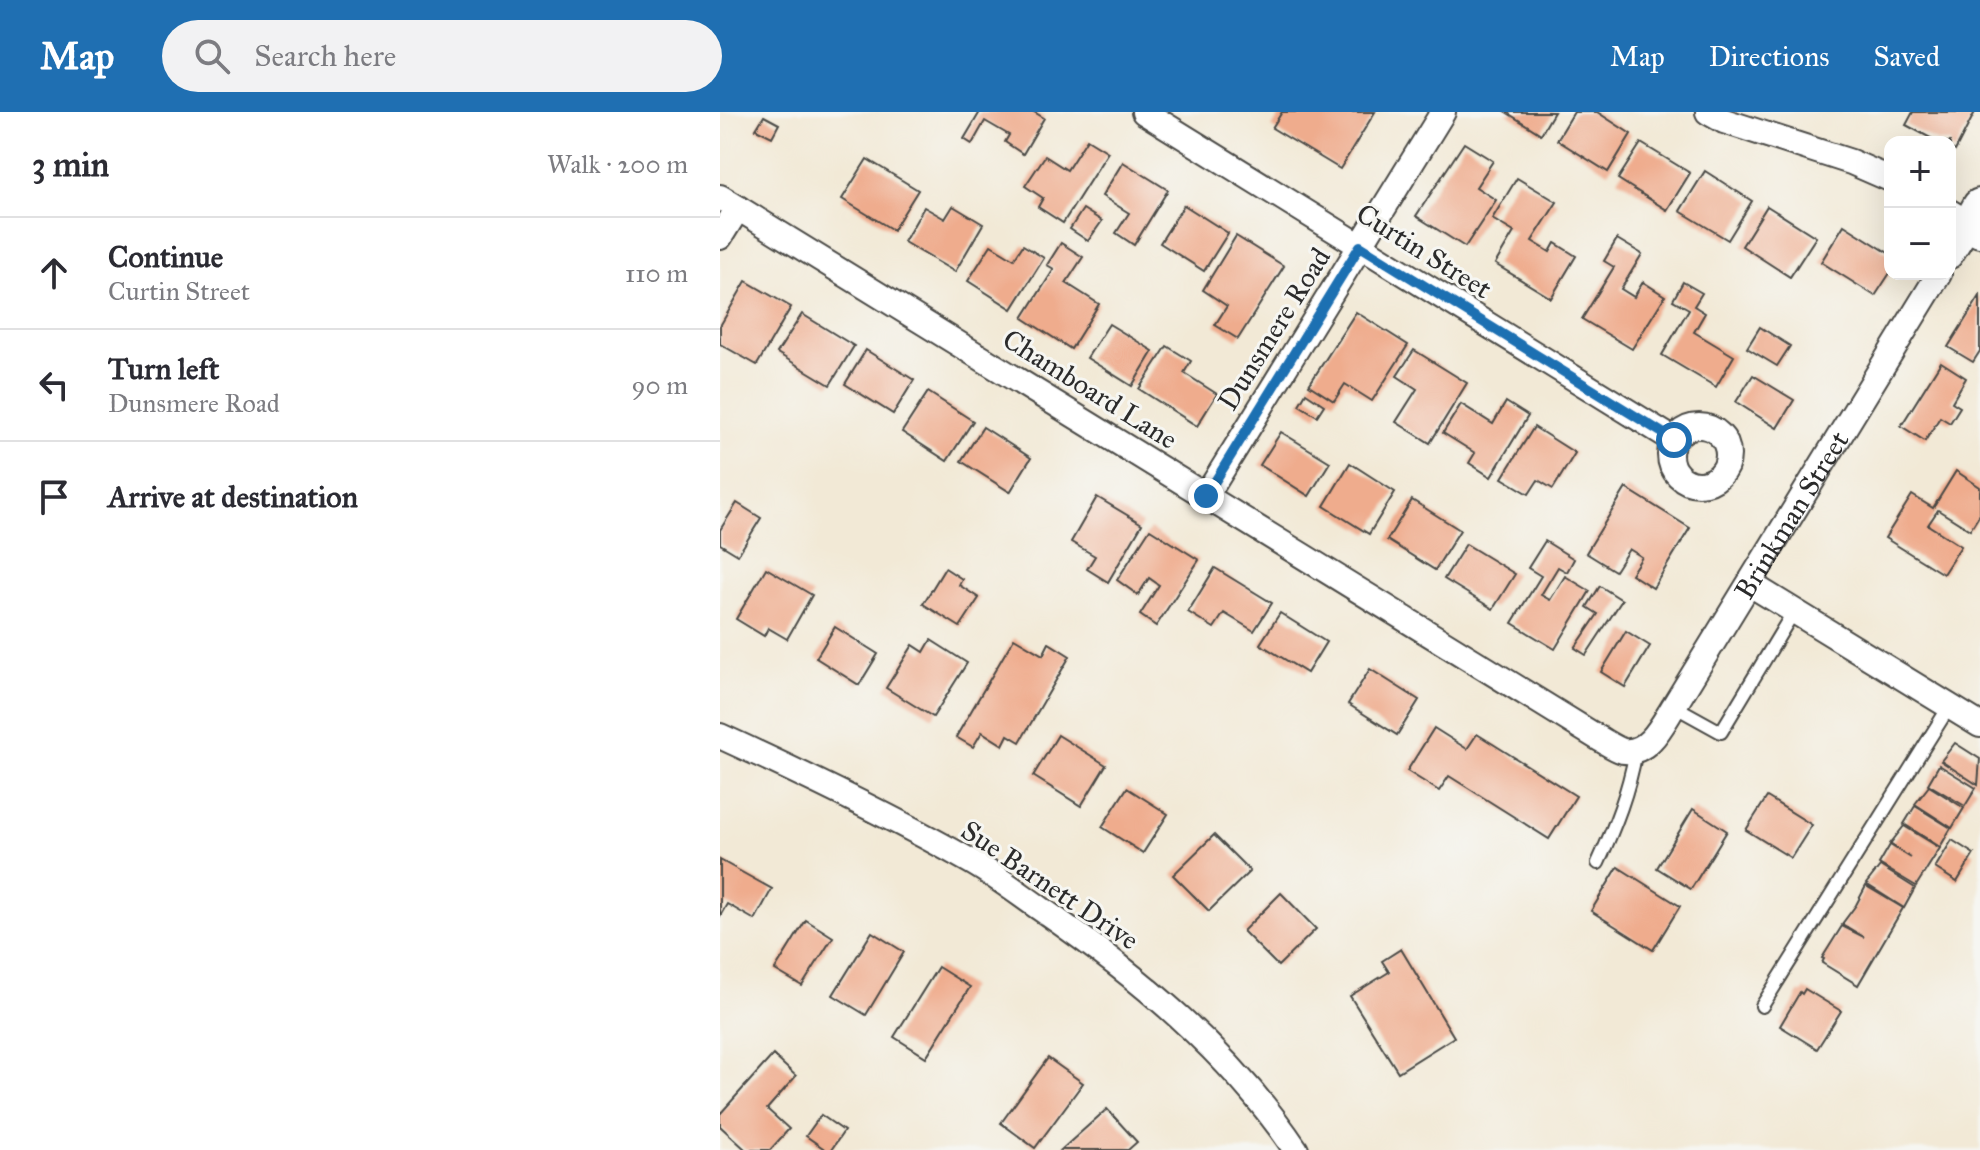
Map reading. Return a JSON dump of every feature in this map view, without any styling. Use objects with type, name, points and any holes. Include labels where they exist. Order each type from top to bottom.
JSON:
[{"type":"street","name":"Curtin Street","points":[[1144,112],[1674,440]]},
{"type":"street","name":"Dunsmere Road","points":[[1206,496],[1443,112]]},
{"type":"street","points":[[1708,112],[1724,121],[1851,162],[1884,176]]},
{"type":"street","points":[[720,237],[729,203]]},
{"type":"street","name":"Chamboard Lane","points":[[729,203],[1600,739],[1622,751],[1636,750]]},
{"type":"street","points":[[1956,245],[1970,218]]},
{"type":"street","name":"Brinkman Street","points":[[1636,750],[1650,743],[1674,706],[1935,280]]},
{"type":"street","points":[[1750,584],[1980,725]]},
{"type":"street","name":"Sue Barnett Drive","points":[[720,736],[839,791],[973,863],[1081,937],[1165,1004],[1220,1055],[1274,1117],[1296,1150]]},
{"type":"lane","points":[[1674,706],[1721,732],[1794,611]]},
{"type":"lane","points":[[1762,1006],[1949,707]]},
{"type":"lane","points":[[1598,863],[1618,821],[1631,781],[1636,750]]},
{"type":"building","points":[[980,112],[1034,112],[1044,118],[1023,154],[1005,142],[1009,135],[985,121],[972,144],[964,139]]},
{"type":"building","points":[[1282,112],[1375,112],[1340,169],[1272,128]]},
{"type":"building","points":[[1506,112],[1554,112],[1541,134]]},
{"type":"building","points":[[1574,112],[1597,112],[1631,134],[1608,172],[1557,140]]},
{"type":"building","points":[[1913,112],[1975,112],[1956,149],[1956,136],[1927,136],[1906,125]]},
{"type":"building","points":[[764,116],[779,124],[772,137],[756,129]]},
{"type":"building","points":[[1087,139],[1108,152],[1063,223],[1038,207],[1043,198],[1025,186],[1045,156],[1067,170]]},
{"type":"building","points":[[1464,143],[1493,161],[1476,187],[1496,200],[1465,247],[1416,216]]},
{"type":"building","points":[[1641,143],[1690,173],[1667,210],[1618,179]]},
{"type":"building","points":[[867,159],[918,190],[893,230],[842,199]]},
{"type":"building","points":[[1123,162],[1168,190],[1134,245],[1116,233],[1129,213],[1102,196]]},
{"type":"building","points":[[1705,171],[1752,201],[1728,240],[1680,211]]},
{"type":"building","points":[[1517,178],[1557,202],[1532,241],[1550,252],[1555,243],[1576,256],[1551,298],[1495,264],[1514,232],[1492,219]]},
{"type":"building","points":[[1184,205],[1228,233],[1204,271],[1160,243]]},
{"type":"building","points":[[953,206],[983,224],[955,272],[904,242],[924,207],[945,219]]},
{"type":"building","points":[[1767,206],[1816,237],[1790,277],[1742,246]]},
{"type":"building","points":[[1083,209],[1102,221],[1088,241],[1070,229]]},
{"type":"building","points":[[1844,225],[1884,250],[1885,280],[1875,296],[1821,262]]},
{"type":"building","points":[[1236,236],[1284,266],[1238,339],[1215,325],[1227,306],[1203,290]]},
{"type":"building","points":[[1617,239],[1642,254],[1621,289],[1634,297],[1643,282],[1665,296],[1632,349],[1582,319],[1614,267],[1604,261]]},
{"type":"building","points":[[1061,243],[1083,257],[1066,283],[1099,304],[1071,349],[1023,318],[1054,269],[1047,265]]},
{"type":"building","points":[[991,245],[1014,259],[1023,245],[1044,258],[1012,309],[968,281]]},
{"type":"building","points":[[746,281],[791,307],[757,365],[720,344],[720,326]]},
{"type":"building","points":[[1683,282],[1702,293],[1694,306],[1705,313],[1694,332],[1734,356],[1716,387],[1662,355],[1689,309],[1673,300]]},
{"type":"building","points":[[1980,296],[1980,351],[1973,362],[1948,347]]},
{"type":"building","points":[[1356,312],[1408,345],[1372,401],[1345,384],[1334,401],[1309,385]]},
{"type":"building","points":[[802,314],[854,346],[830,385],[777,353]]},
{"type":"building","points":[[1109,324],[1153,351],[1132,386],[1087,358]]},
{"type":"building","points":[[1760,327],[1790,346],[1777,366],[1747,348]]},
{"type":"building","points":[[1167,346],[1191,361],[1184,373],[1217,394],[1197,426],[1139,389]]},
{"type":"building","points":[[866,350],[914,380],[893,414],[845,384]]},
{"type":"building","points":[[1414,350],[1467,383],[1430,443],[1396,422],[1417,389],[1397,376]]},
{"type":"building","points":[[1941,362],[1966,378],[1952,402],[1960,407],[1950,423],[1940,417],[1925,441],[1901,426]]},
{"type":"building","points":[[1753,375],[1794,400],[1777,428],[1736,402]]},
{"type":"building","points":[[928,392],[973,421],[947,461],[902,432]]},
{"type":"building","points":[[1306,393],[1324,405],[1317,416],[1299,405]]},
{"type":"building","points":[[1506,402],[1528,416],[1491,477],[1469,463],[1475,453],[1443,433],[1461,404],[1493,424]]},
{"type":"building","points":[[983,427],[1031,458],[1010,492],[961,461]]},
{"type":"building","points":[[1534,427],[1575,453],[1553,489],[1538,480],[1529,494],[1502,478]]},
{"type":"building","points":[[1281,432],[1330,462],[1309,496],[1260,465]]},
{"type":"building","points":[[1350,463],[1395,492],[1369,534],[1324,506]]},
{"type":"building","points":[[1956,471],[1980,487],[1980,514],[1970,530],[1938,510],[1928,525],[1961,546],[1943,574],[1885,538],[1912,495],[1933,508]]},
{"type":"building","points":[[1626,488],[1690,528],[1653,588],[1631,574],[1642,557],[1629,549],[1615,571],[1586,553]]},
{"type":"building","points":[[1097,497],[1142,524],[1108,582],[1087,569],[1095,556],[1071,542]]},
{"type":"building","points":[[1412,500],[1460,530],[1435,570],[1387,540]]},
{"type":"building","points":[[737,503],[761,518],[738,555],[720,544],[720,530]]},
{"type":"building","points":[[1150,529],[1199,560],[1156,626],[1140,615],[1159,585],[1149,578],[1138,595],[1117,580]]},
{"type":"building","points":[[1545,541],[1574,559],[1567,572],[1558,567],[1541,595],[1550,600],[1565,576],[1590,591],[1555,649],[1512,623],[1541,576],[1528,568]]},
{"type":"building","points":[[1466,544],[1515,574],[1493,609],[1444,579]]},
{"type":"building","points":[[766,568],[812,595],[787,639],[768,628],[764,636],[736,619]]},
{"type":"building","points":[[945,568],[962,579],[959,585],[979,598],[960,627],[923,604]]},
{"type":"building","points":[[1215,568],[1272,603],[1254,631],[1224,613],[1214,628],[1188,612]]},
{"type":"building","points":[[1600,586],[1622,600],[1586,655],[1575,648],[1598,614],[1587,607]]},
{"type":"building","points":[[1280,613],[1326,642],[1307,673],[1260,644]]},
{"type":"building","points":[[835,627],[878,654],[859,685],[816,658]]},
{"type":"building","points":[[1626,631],[1650,646],[1625,687],[1601,672]]},
{"type":"building","points":[[1014,638],[1043,655],[1049,643],[1070,656],[1020,742],[1008,735],[1003,745],[982,732],[973,747],[956,737]]},
{"type":"building","points":[[931,640],[967,663],[933,717],[886,688],[913,645],[924,652]]},
{"type":"building","points":[[1370,669],[1419,700],[1397,735],[1348,704]]},
{"type":"building","points":[[1434,728],[1467,749],[1477,734],[1576,796],[1549,839],[1449,776],[1439,791],[1407,771]]},
{"type":"building","points":[[1058,735],[1106,765],[1081,806],[1033,776]]},
{"type":"building","points":[[1955,743],[1980,759],[1978,785],[1941,761]]},
{"type":"building","points":[[1939,765],[1976,788],[1965,806],[1928,784]]},
{"type":"building","points":[[1929,786],[1964,808],[1952,828],[1915,804]]},
{"type":"building","points":[[1127,788],[1168,814],[1143,853],[1102,827]]},
{"type":"building","points":[[1767,797],[1812,825],[1791,858],[1746,830]]},
{"type":"building","points":[[1915,806],[1951,828],[1940,847],[1904,824]]},
{"type":"building","points":[[1693,809],[1727,831],[1691,889],[1657,868]]},
{"type":"building","points":[[1904,826],[1940,848],[1916,886],[1879,864],[1890,845],[1911,858],[1890,844]]},
{"type":"building","points":[[1214,835],[1250,871],[1209,911],[1173,875]]},
{"type":"building","points":[[1952,840],[1974,854],[1957,882],[1935,868]]},
{"type":"building","points":[[720,860],[772,889],[755,920],[727,904],[720,916]]},
{"type":"building","points":[[1880,866],[1915,888],[1904,908],[1866,884]]},
{"type":"building","points":[[1618,867],[1680,906],[1653,950],[1591,911]]},
{"type":"building","points":[[1866,886],[1903,908],[1858,985],[1822,963],[1822,958],[1842,926],[1864,937],[1842,924]]},
{"type":"building","points":[[1281,893],[1316,929],[1278,966],[1243,931]]},
{"type":"building","points":[[806,920],[833,937],[802,986],[775,970]]},
{"type":"building","points":[[872,932],[904,952],[866,1015],[833,995]]},
{"type":"building","points":[[1401,949],[1454,1037],[1398,1072],[1350,996],[1389,972],[1382,961]]},
{"type":"building","points":[[938,967],[970,987],[926,1057],[894,1037]]},
{"type":"building","points":[[1805,989],[1841,1011],[1817,1049],[1780,1026],[1800,992],[1802,994]]},
{"type":"building","points":[[773,1055],[796,1076],[767,1109],[789,1129],[770,1150],[746,1150],[720,1126],[720,1114]]},
{"type":"building","points":[[1048,1058],[1083,1083],[1035,1148],[1001,1123]]},
{"type":"building","points":[[1107,1109],[1137,1142],[1128,1150],[1061,1150]]},
{"type":"building","points":[[821,1115],[844,1131],[831,1150],[826,1150],[806,1136]]},
{"type":"route","points":[[1206,496],[1360,246],[1674,440]]}]
